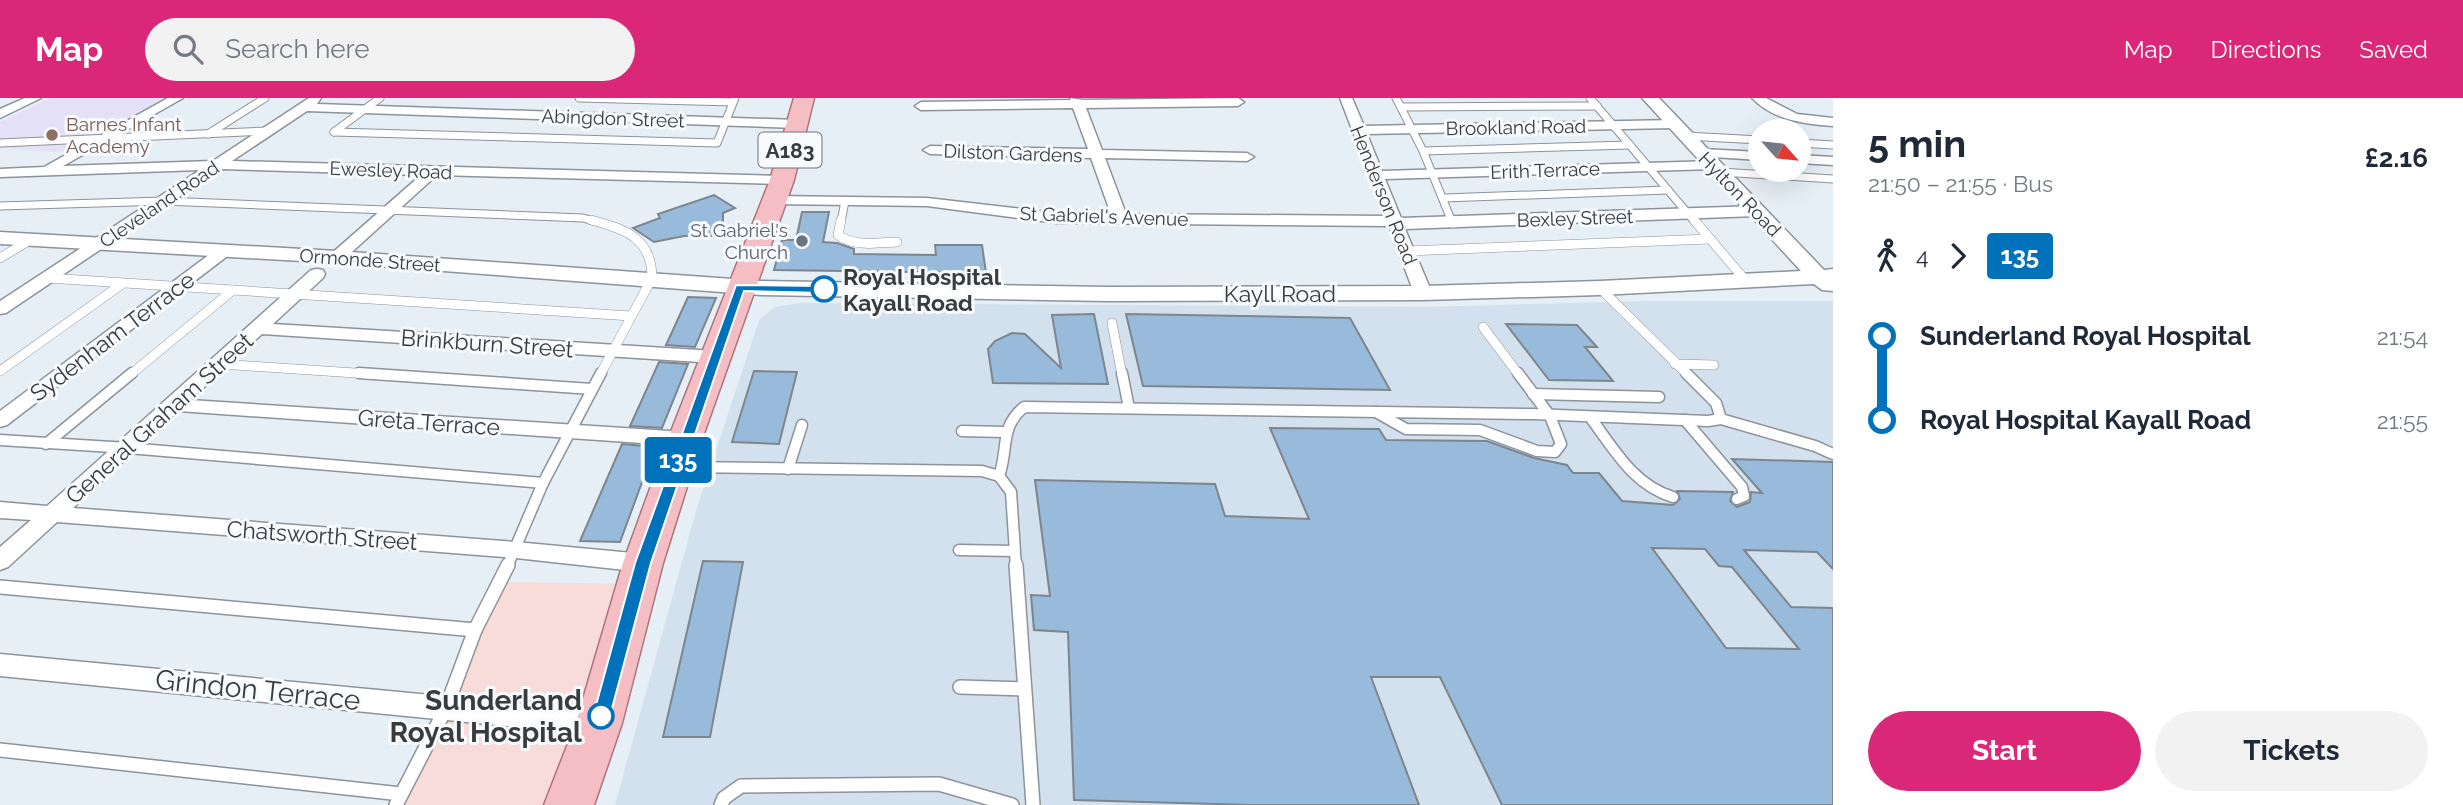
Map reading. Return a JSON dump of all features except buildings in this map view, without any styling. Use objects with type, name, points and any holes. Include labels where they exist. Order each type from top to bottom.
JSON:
[{"type":"main road","name":"A183","points":[[569,805],[600,723],[643,563],[740,287],[778,190],[804,98]]},
{"type":"street","points":[[0,114],[35,98]]},
{"type":"street","points":[[46,171],[177,98]]},
{"type":"street","name":"Cleveland Road","points":[[0,309],[318,98]]},
{"type":"street","name":"Henderson Road","points":[[1346,98],[1423,293]]},
{"type":"street","name":"Hylton Road","points":[[1650,98],[1757,211],[1828,280]]},
{"type":"street","points":[[1758,98],[1773,110],[1790,117],[1833,122]]},
{"type":"street","points":[[921,106],[1077,101],[1238,102]]},
{"type":"street","points":[[1077,101],[1120,218]]},
{"type":"street","name":"Abingdon Street","points":[[304,107],[797,124]]},
{"type":"street","name":"Brookland Road","points":[[1357,130],[1613,125],[1680,130]]},
{"type":"street","name":"Dilston Gardens","points":[[930,150],[1095,156],[1247,157]]},
{"type":"street","name":"Erith Terrace","points":[[1376,175],[1648,166],[1712,163],[1748,158]]},
{"type":"street","points":[[1811,160],[1833,161]]},
{"type":"street","name":"Ewesley Road","points":[[0,173],[218,165],[433,171],[778,190]]},
{"type":"street","points":[[337,257],[433,171]]},
{"type":"street","name":"St Gabriel's Avenue","points":[[778,190],[845,201],[927,202],[1057,218],[1393,221]]},
{"type":"street","name":"Bexley Street","points":[[1393,221],[1405,224],[1453,223],[1757,211]]},
{"type":"street","name":"Ormonde Street","points":[[0,238],[337,257],[652,278],[740,287]]},
{"type":"street","name":"Sydenham Terrace","points":[[0,421],[224,251]]},
{"type":"street","name":"General Graham Street","points":[[0,561],[128,448],[317,274]]},
{"type":"street","name":"Kayll Road","points":[[740,287],[1108,294],[1423,293],[1828,280]]},
{"type":"street","name":"Brinkburn Street","points":[[258,328],[715,357]]},
{"type":"street","name":"Greta Terrace","points":[[173,405],[571,432],[680,453]]},
{"type":"street","name":"Chatsworth Street","points":[[0,510],[516,550],[643,563]]},
{"type":"street","name":"Grindon Terrace","points":[[0,665],[600,723]]},
{"type":"lane","points":[[208,134],[265,98]]},
{"type":"lane","points":[[380,98],[334,132],[717,143],[734,100],[579,98]]},
{"type":"lane","points":[[1396,98],[1434,174],[1453,223]]},
{"type":"lane","points":[[1590,98],[1746,281]]},
{"type":"lane","points":[[1402,107],[1597,106]]},
{"type":"lane","points":[[1680,130],[1748,139]]},
{"type":"lane","points":[[0,143],[267,131]]},
{"type":"lane","points":[[1811,144],[1833,145]]},
{"type":"lane","points":[[1423,150],[1630,145]]},
{"type":"lane","points":[[1712,163],[1833,179]]},
{"type":"lane","points":[[1444,198],[1668,190]]},
{"type":"lane","points":[[0,206],[164,201],[583,218],[622,229],[648,248],[654,266],[652,278],[544,483],[516,550],[475,630],[446,708],[398,800],[0,750]]},
{"type":"lane","points":[[845,201],[838,235],[840,237],[854,242],[897,242]]},
{"type":"lane","points":[[1407,251],[1710,239]]},
{"type":"lane","points":[[0,258],[30,240]]},
{"type":"lane","points":[[48,278],[631,316]]},
{"type":"lane","points":[[0,371],[122,284]]},
{"type":"lane","points":[[1600,288],[1716,403],[1721,419]]},
{"type":"lane","points":[[46,444],[233,290]]},
{"type":"lane","points":[[1112,323],[1129,408]]},
{"type":"lane","points":[[1375,411],[1401,428],[1489,432],[1541,454],[1555,452],[1561,444],[1550,416],[1483,327]]},
{"type":"lane","points":[[1675,364],[1714,365]]},
{"type":"lane","points":[[219,365],[592,389]]},
{"type":"lane","points":[[1533,394],[1659,397]]},
{"type":"lane","points":[[999,476],[1004,464],[1004,432],[1013,415],[1024,407],[1721,419],[1815,446],[1833,454]]},
{"type":"lane","points":[[1590,417],[1643,486],[1658,494],[1674,497]]},
{"type":"lane","points":[[1685,420],[1742,487],[1744,496],[1737,499]]},
{"type":"lane","points":[[788,469],[802,425]]},
{"type":"lane","points":[[962,431],[1004,432]]},
{"type":"lane","points":[[0,440],[128,448],[544,483]]},
{"type":"lane","points":[[680,453],[788,469],[982,471],[999,476],[1011,492],[1033,805]]},
{"type":"lane","points":[[959,550],[1014,551]]},
{"type":"lane","points":[[0,587],[475,630]]},
{"type":"lane","points":[[960,687],[1024,689]]},
{"type":"lane","points":[[721,805],[724,798],[741,786],[904,783],[939,784],[1012,805]]},
{"type":"shaded area","name":"Barnes Infant Academy","points":[[50,98],[172,98],[72,153],[0,148],[0,122]]},
{"type":"shaded area","name":"Sunderland Royal Hospital","points":[[1645,301],[1833,301],[1833,805],[615,805],[696,511],[759,320],[775,307],[800,303],[1425,307]]},
{"type":"shaded area","points":[[500,582],[637,584],[567,805],[394,805]]},
{"type":"bus line","name":"135","points":[[601,716],[643,563],[740,287],[824,289]]},
{"type":"place","name":"Barnes Infant Academy","points":[[52,135]]},
{"type":"place","name":"St Gabriel's Church","points":[[802,241]]},
{"type":"place","name":"Royal Hospital Kayall Road","points":[[824,289]]},
{"type":"place","name":"Sunderland Royal Hospital","points":[[601,716]]}]
